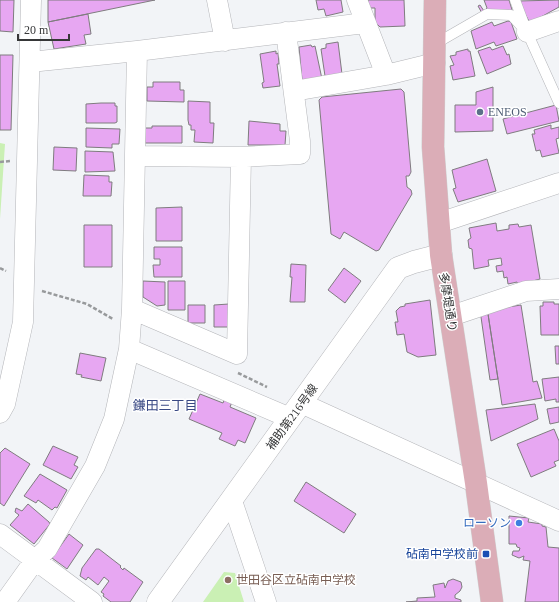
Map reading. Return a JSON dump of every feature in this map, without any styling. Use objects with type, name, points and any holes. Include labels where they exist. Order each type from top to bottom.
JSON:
[{"type":"main road","name":"多摩堤通り","points":[[434,0],[435,53],[433,147],[441,255],[476,483],[492,602]]},
{"type":"street","points":[[0,413],[5,404],[24,322],[31,0]]},
{"type":"street","points":[[217,0],[225,41]]},
{"type":"street","points":[[357,0],[386,75]]},
{"type":"street","points":[[527,32],[559,21]]},
{"type":"street","points":[[30,62],[225,41],[365,23]]},
{"type":"street","points":[[136,156],[241,157],[300,154],[294,91],[286,32]]},
{"type":"street","points":[[5,602],[35,560],[47,548],[95,466],[114,419],[129,349],[132,309],[137,51]]},
{"type":"street","points":[[294,91],[386,75],[435,53]]},
{"type":"street","points":[[132,309],[237,354],[241,157]]},
{"type":"street","points":[[439,223],[559,183]]},
{"type":"street","name":"補助第216号線","points":[[158,602],[398,268],[441,255]]},
{"type":"street","points":[[451,316],[526,291],[559,289]]},
{"type":"street","points":[[129,349],[296,410],[476,483],[559,521]]},
{"type":"street","points":[[232,501],[266,602]]},
{"type":"street","points":[[0,534],[92,602]]},
{"type":"lane","points":[[515,0],[527,32],[559,104]]},
{"type":"lane","points":[[435,53],[487,14],[511,15],[527,32]]},
{"type":"green space","points":[[0,143],[5,144],[0,219]]},
{"type":"green space","points":[[224,572],[235,573],[244,602],[203,602]]},
{"type":"building","points":[[0,0],[14,0],[13,32],[0,31]]},
{"type":"building","points":[[48,0],[155,0],[48,22]]},
{"type":"building","points":[[316,0],[341,0],[343,12],[326,16],[324,9],[318,10]]},
{"type":"building","points":[[368,0],[404,0],[405,26],[380,27],[375,22],[375,8],[369,8]]},
{"type":"building","points":[[484,0],[509,0],[513,13],[483,15],[478,6],[480,5],[484,11],[487,8]]},
{"type":"building","points":[[559,0],[559,7],[530,23],[518,1]]},
{"type":"building","points":[[88,14],[91,34],[84,35],[86,44],[54,49],[48,22]]},
{"type":"building","points":[[508,21],[511,22],[517,39],[496,46],[494,42],[476,49],[471,31],[492,22],[494,26]]},
{"type":"building","points":[[338,42],[342,74],[325,76],[321,49],[326,48],[326,44]]},
{"type":"building","points":[[311,45],[312,47],[315,46],[322,79],[302,80],[299,47]]},
{"type":"building","points":[[503,46],[507,55],[509,54],[511,64],[487,74],[478,51],[490,47],[492,50]]},
{"type":"building","points":[[468,49],[468,51],[470,51],[475,76],[453,80],[450,66],[454,65],[450,56],[456,55],[456,52]]},
{"type":"building","points":[[276,51],[276,54],[278,53],[279,64],[277,64],[280,86],[263,88],[262,83],[264,82],[260,54]]},
{"type":"building","points":[[0,55],[13,55],[11,130],[0,130]]},
{"type":"building","points":[[153,82],[180,82],[180,90],[184,90],[184,102],[147,101],[147,87],[153,87]]},
{"type":"building","points":[[493,87],[493,131],[455,132],[455,105],[476,105],[476,92]]},
{"type":"building","points":[[401,89],[404,92],[411,172],[409,176],[406,176],[407,187],[411,190],[412,194],[379,250],[376,251],[344,232],[340,239],[331,234],[319,100],[322,97]]},
{"type":"building","points":[[188,101],[210,102],[210,123],[214,123],[213,143],[194,142],[195,130],[191,130],[191,125],[189,125],[188,120]]},
{"type":"building","points":[[115,103],[115,106],[117,106],[117,122],[86,123],[86,104]]},
{"type":"building","points":[[556,105],[559,121],[507,134],[503,119]]},
{"type":"building","points":[[249,121],[280,124],[280,131],[286,131],[285,145],[248,145]]},
{"type":"building","points":[[551,125],[551,129],[559,127],[559,138],[556,139],[559,153],[542,157],[540,150],[536,151],[532,134],[535,134],[534,130]]},
{"type":"building","points":[[152,126],[182,126],[182,143],[145,143],[145,128],[152,128]]},
{"type":"building","points":[[86,128],[120,129],[119,144],[112,144],[112,148],[86,147]]},
{"type":"building","points":[[54,147],[77,148],[76,171],[53,170]]},
{"type":"building","points":[[85,151],[113,152],[115,171],[85,172]]},
{"type":"building","points":[[487,159],[496,191],[458,202],[453,189],[456,188],[452,170]]},
{"type":"building","points":[[84,175],[109,176],[109,182],[112,182],[111,196],[83,196]]},
{"type":"building","points":[[182,207],[182,241],[156,241],[156,208]]},
{"type":"building","points":[[496,223],[497,231],[509,229],[509,225],[518,224],[519,227],[531,225],[540,279],[518,285],[517,282],[508,284],[507,277],[504,278],[503,271],[497,272],[496,266],[502,265],[501,258],[488,260],[489,266],[474,269],[472,249],[469,248],[468,240],[471,238],[469,228]]},
{"type":"building","points":[[84,225],[112,225],[112,267],[84,267]]},
{"type":"building","points":[[154,247],[182,247],[182,277],[154,277],[153,265],[160,265],[160,259],[154,259]]},
{"type":"building","points":[[291,264],[306,265],[305,302],[290,302],[292,277],[290,277]]},
{"type":"building","points":[[344,268],[361,281],[345,303],[328,290]]},
{"type":"building","points":[[143,281],[165,282],[165,305],[157,306],[143,297]]},
{"type":"building","points":[[168,281],[185,281],[185,310],[168,310]]},
{"type":"building","points":[[430,300],[436,355],[418,357],[407,352],[404,334],[397,335],[395,322],[398,322],[396,311],[400,307],[405,306],[405,304]]},
{"type":"building","points":[[543,302],[554,302],[554,304],[559,304],[559,335],[541,335],[540,306],[543,306]]},
{"type":"building","points":[[229,304],[229,327],[214,327],[214,305]]},
{"type":"building","points":[[188,305],[205,305],[205,323],[188,323]]},
{"type":"building","points":[[521,305],[533,382],[537,381],[542,398],[502,405],[488,314],[502,308]]},
{"type":"building","points":[[480,310],[488,314],[498,379],[490,380]]},
{"type":"building","points":[[555,346],[559,346],[559,364],[556,364]]},
{"type":"building","points":[[80,353],[106,358],[101,381],[81,377],[82,375],[76,374]]},
{"type":"building","points":[[559,377],[559,402],[556,402],[556,399],[545,401],[542,379]]},
{"type":"building","points":[[200,394],[223,403],[225,398],[232,402],[230,407],[256,418],[245,443],[238,440],[235,446],[219,439],[222,433],[189,419]]},
{"type":"building","points":[[535,404],[538,419],[491,441],[486,410]]},
{"type":"building","points":[[559,407],[559,422],[550,424],[547,409]]},
{"type":"building","points":[[554,429],[559,441],[559,460],[554,462],[556,466],[531,477],[517,444]]},
{"type":"building","points":[[53,446],[78,457],[74,465],[78,467],[71,479],[43,465]]},
{"type":"building","points":[[5,448],[30,464],[4,506],[0,503],[0,453]]},
{"type":"building","points":[[40,474],[67,490],[57,508],[55,507],[52,510],[38,500],[36,503],[24,496]]},
{"type":"building","points":[[306,482],[356,514],[344,533],[294,501]]},
{"type":"building","points":[[28,504],[50,524],[34,544],[10,525],[19,515],[15,512],[16,508],[22,511]]},
{"type":"building","points":[[509,516],[529,518],[528,522],[542,524],[542,526],[546,527],[548,547],[559,548],[559,602],[525,602],[530,561],[523,560],[524,556],[519,558],[512,555],[513,551],[519,551],[520,548],[517,547],[516,544],[509,544]]},
{"type":"building","points":[[69,534],[83,545],[67,569],[52,558]]},
{"type":"building","points":[[96,549],[99,549],[121,566],[120,567],[123,570],[124,568],[143,582],[130,602],[111,602],[103,596],[104,594],[101,592],[109,581],[104,577],[98,585],[88,577],[86,580],[80,576],[82,568]]},
{"type":"building","points":[[453,579],[461,582],[462,587],[455,595],[455,598],[461,600],[461,602],[406,602],[417,601],[417,598],[435,597],[433,585],[444,583],[445,588],[448,581]]},
{"type":"place","name":"ENEOS","points":[[480,112]]},
{"type":"place","name":"ローソン","points":[[519,523]]},
{"type":"place","name":"砧南中学校前","points":[[486,554]]},
{"type":"place","name":"世田谷区立砧南中学校","points":[[228,580]]},
{"type":"district","name":"鎌田三丁目","points":[[165,405]]}]
